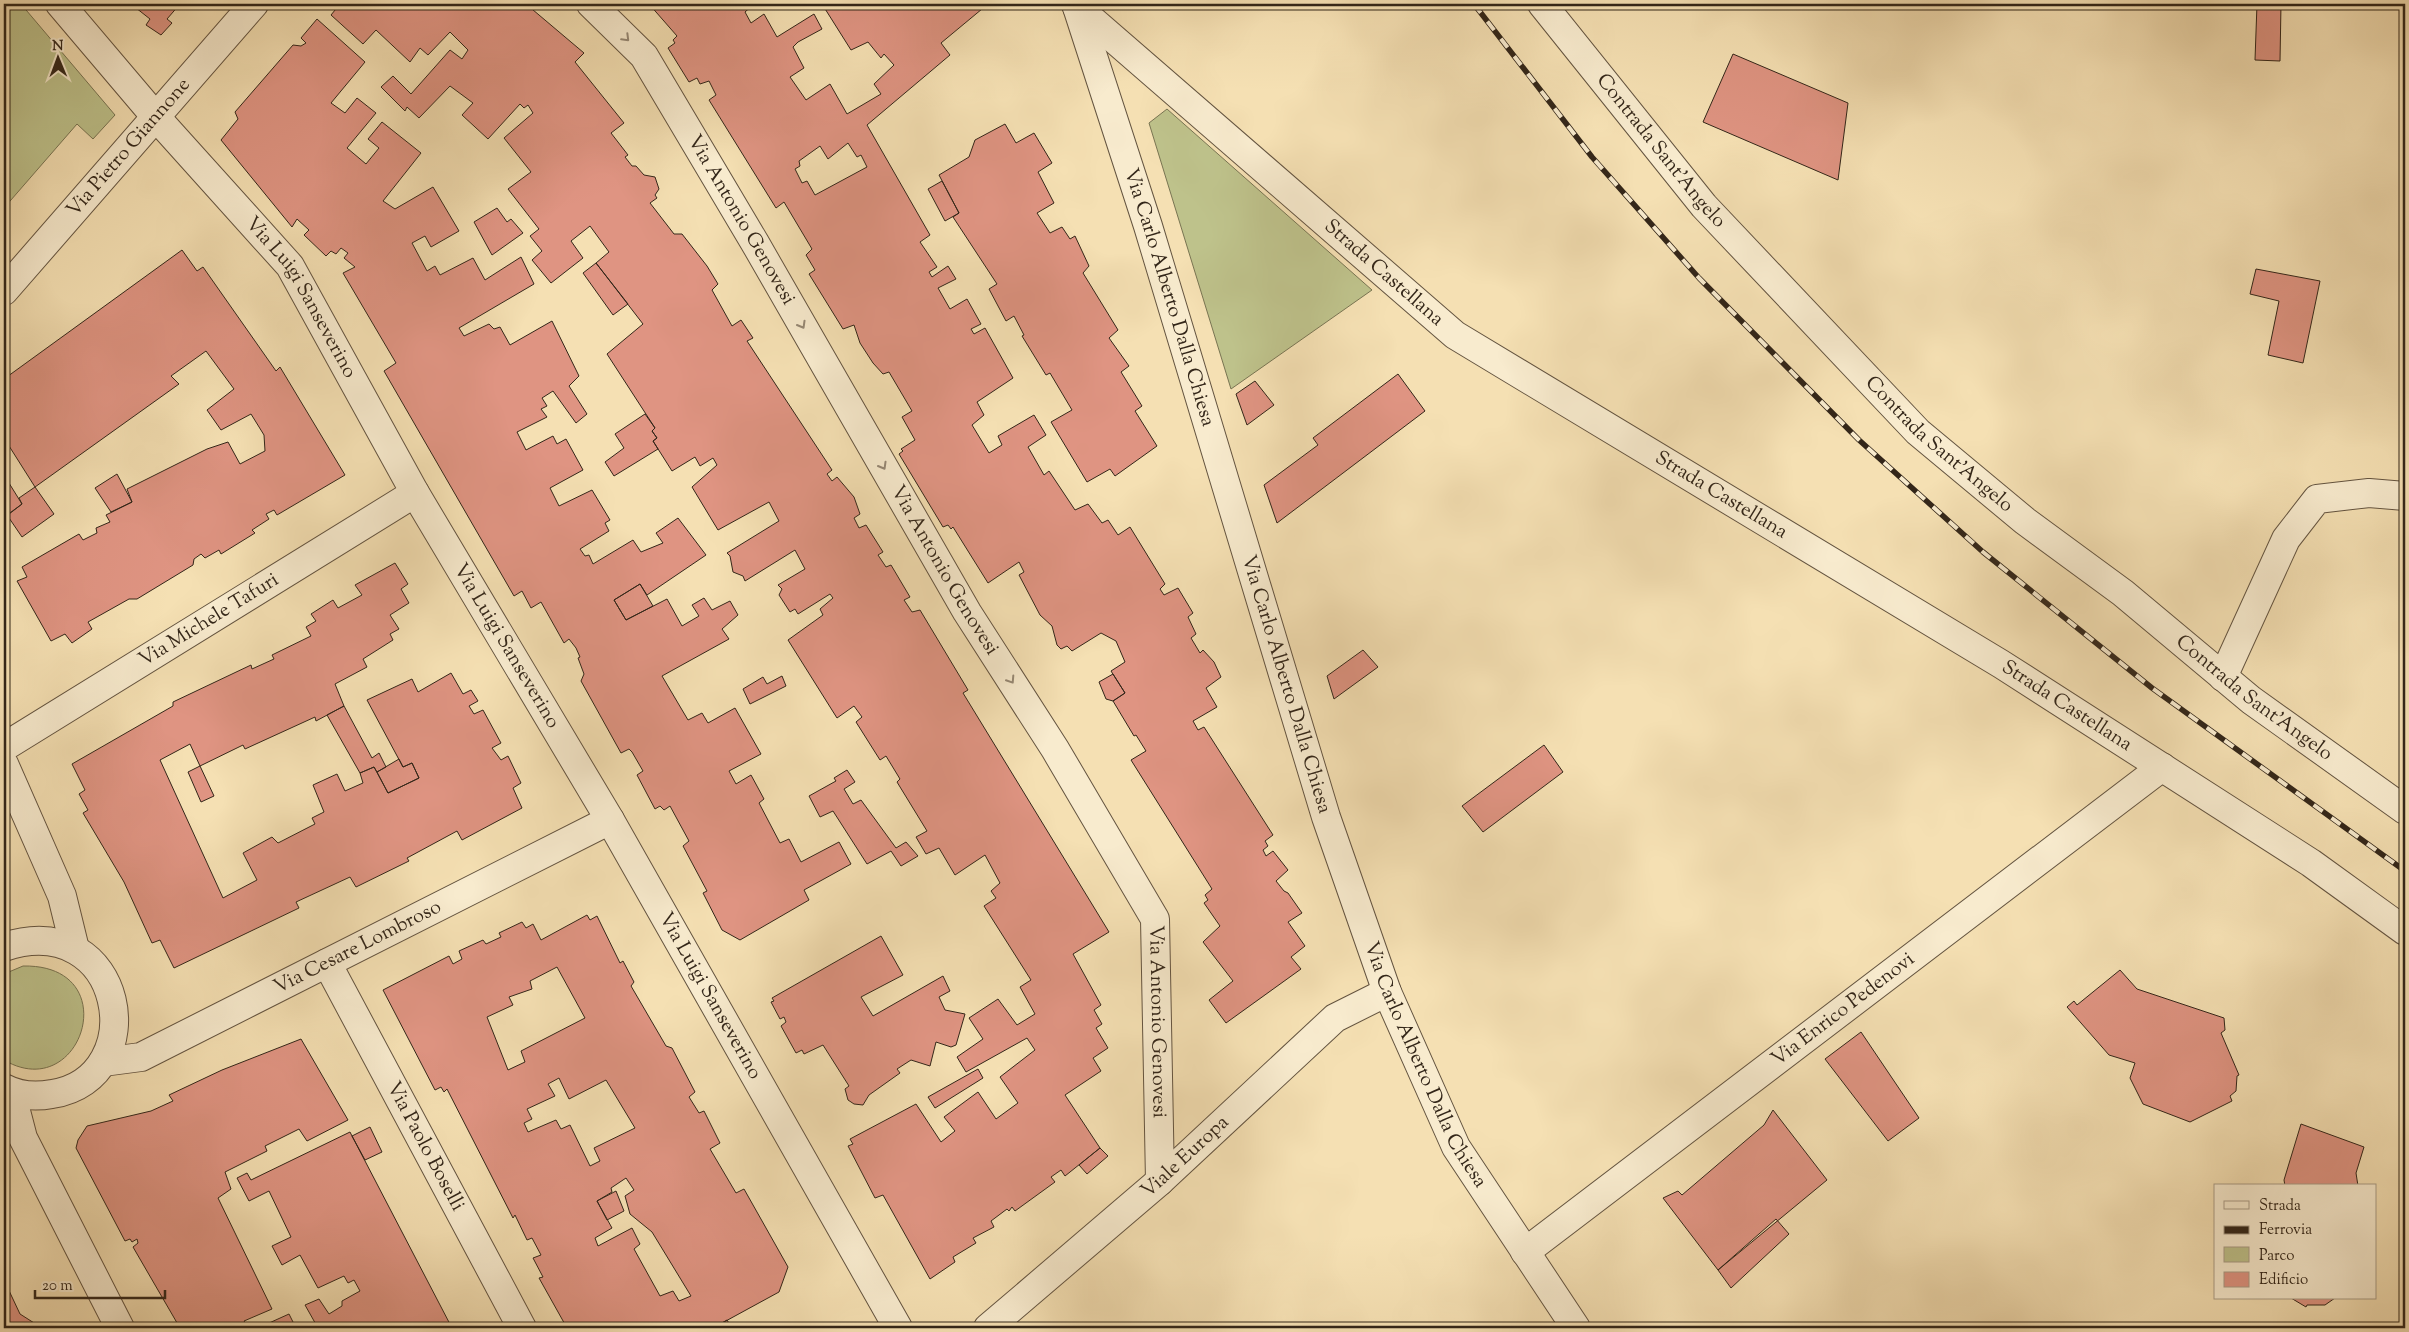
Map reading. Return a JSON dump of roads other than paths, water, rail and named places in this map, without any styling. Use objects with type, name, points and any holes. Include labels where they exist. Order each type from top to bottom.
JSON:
[{"type":"street","name":"Via Luigi Sanseverino","points":[[60,4],[155,116],[290,266],[415,493],[610,820],[898,1328]]},
{"type":"street","name":"Via Pietro Giannone","points":[[4,291],[254,4]]},
{"type":"street","name":"Via Antonio Genovesi","points":[[591,4],[644,56],[755,242],[967,612],[1055,749],[1155,920],[1160,1181]]},
{"type":"street","name":"Contrada Sant'Angelo","points":[[1542,4],[1704,206],[1918,432],[2025,521],[2124,593],[2251,700],[2405,810]]},
{"type":"street","name":"Strada Castellana","points":[[1076,5],[1455,335],[2001,664],[2311,863],[2405,931]]},
{"type":"street","name":"Via Carlo Alberto Dalla Chiesa","points":[[1076,5],[1148,226],[1326,817],[1387,992],[1456,1147],[1576,1328]]},
{"type":"street","name":"Via Michele Tafuri","points":[[4,747],[415,493]]},
{"type":"street","points":[[2223,677],[2286,539],[2316,499],[2369,493],[2405,496]]},
{"type":"street","points":[[4,764],[62,896],[75,949]]},
{"type":"street","name":"Via Enrico Pedenovi","points":[[1525,1252],[2162,767]]},
{"type":"street","name":"Via Cesare Lombroso","points":[[103,1062],[141,1056],[610,820]]},
{"type":"street","points":[[4,947],[24,940],[50,940],[75,949],[95,965],[109,987],[116,1012],[113,1038],[103,1062],[85,1080],[62,1092],[36,1096],[7,1090]]},
{"type":"street","name":"Via Paolo Boselli","points":[[327,963],[522,1328]]},
{"type":"street","name":"Viale Europa","points":[[988,1328],[1160,1181],[1335,1018],[1387,992]]},
{"type":"street","points":[[7,1090],[24,1138],[120,1328]]},
{"type":"railway","points":[[1474,4],[1592,157],[1699,278],[1859,440],[1983,552],[2152,688],[2405,871]]}]
